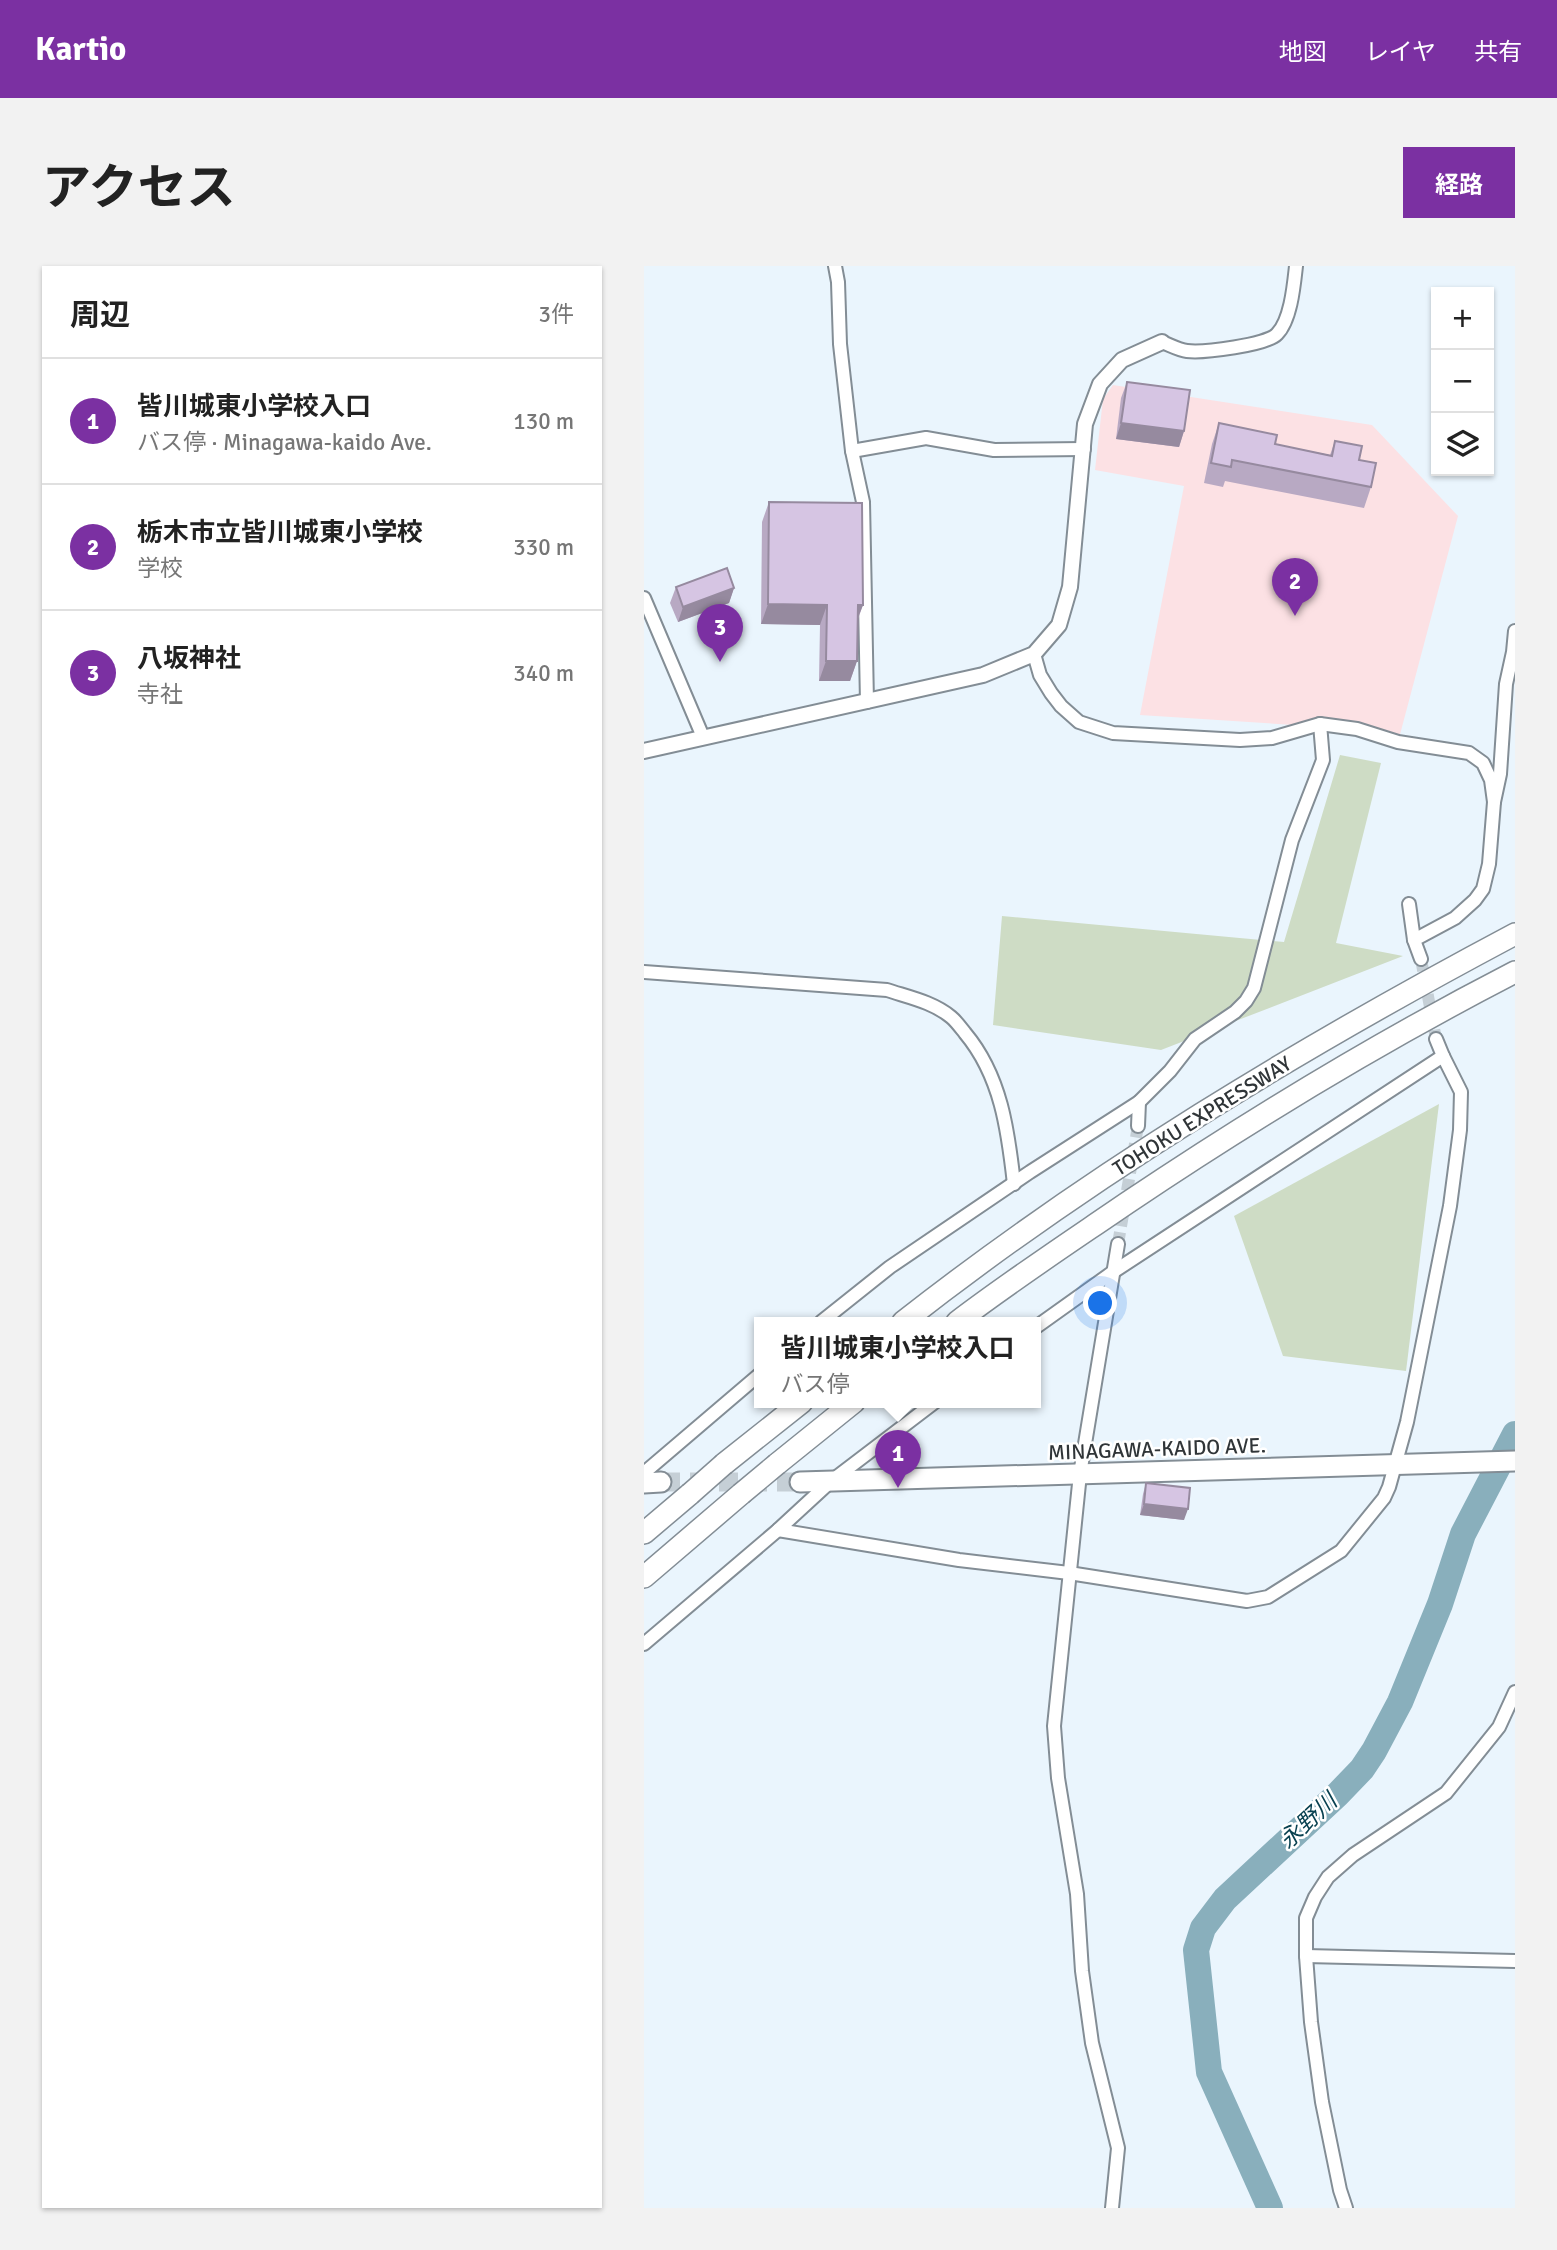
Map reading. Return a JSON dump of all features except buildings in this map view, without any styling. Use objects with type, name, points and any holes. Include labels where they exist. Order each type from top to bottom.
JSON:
[{"type":"highway","name":"TOHOKU EXPRESSWAY","points":[[910,1317],[1035,1225],[1175,1131],[1300,1054],[1515,934]]},
{"type":"highway","name":"TOHOKU EXPRESSWAY","points":[[964,1317],[1056,1250],[1192,1160],[1387,1041],[1515,972]]},
{"type":"highway","points":[[644,1533],[794,1408]]},
{"type":"highway","points":[[644,1577],[847,1408]]},
{"type":"main road","name":"MINAGAWA-KAIDO AVE.","points":[[800,1482],[1515,1461]]},
{"type":"street","points":[[835,266],[840,344],[852,452],[863,502],[867,702]]},
{"type":"street","points":[[644,751],[983,675],[1034,654],[1059,625],[1070,587],[1085,424],[1100,384],[1122,360],[1162,342],[1187,351],[1265,342],[1277,335],[1292,296],[1296,266]]},
{"type":"street","points":[[852,452],[926,438],[994,450],[1084,449]]},
{"type":"street","points":[[644,598],[703,737]]},
{"type":"street","points":[[1414,940],[1455,918],[1483,889],[1489,864],[1494,802],[1500,774],[1506,684],[1515,631]]},
{"type":"street","points":[[1034,654],[1040,674],[1061,706],[1079,722],[1113,733],[1240,740],[1272,738],[1320,724],[1357,729],[1398,742],[1469,753],[1483,763],[1490,780],[1494,802]]},
{"type":"street","points":[[827,1317],[890,1267],[1139,1102],[1170,1071],[1195,1039],[1235,1012],[1246,1001],[1254,988],[1292,839],[1323,760],[1320,724]]},
{"type":"street","points":[[1409,904],[1414,940],[1421,960]]},
{"type":"street","points":[[644,972],[887,990],[923,1001],[951,1016],[975,1044],[997,1086],[1009,1136],[1014,1184]]},
{"type":"street","points":[[778,1530],[959,1560],[1069,1573],[1247,1601],[1268,1597],[1341,1551],[1384,1499],[1399,1464],[1450,1206],[1460,1130],[1461,1092],[1436,1039]]},
{"type":"street","points":[[1041,1323],[1113,1272],[1443,1056]]},
{"type":"street","points":[[1138,1126],[1139,1102]]},
{"type":"street","points":[[1112,2208],[1118,2148],[1092,2043],[1082,1971],[1077,1894],[1055,1755],[1054,1726],[1080,1474],[1118,1244]]},
{"type":"street","points":[[650,1479],[754,1380]]},
{"type":"street","points":[[644,1644],[830,1482],[927,1408]]},
{"type":"street","points":[[1346,2208],[1322,2102],[1311,2022],[1306,1918],[1328,1877],[1353,1855],[1446,1793],[1499,1727],[1515,1692]]},
{"type":"street","points":[[1306,1956],[1515,1961]]},
{"type":"shaded area","points":[[1113,385],[1372,425],[1458,516],[1398,742],[1357,729],[1140,715],[1184,486],[1095,470],[1103,399]]},
{"type":"green space","points":[[1340,755],[1381,763],[1336,943],[1403,956],[1161,1050],[993,1025],[1002,916],[1284,942]]},
{"type":"green space","points":[[1439,1104],[1406,1371],[1283,1356],[1234,1216]]},
{"type":"waterway","name":"永野川","points":[[1270,2208],[1209,2072],[1196,1950],[1203,1928],[1225,1899],[1337,1795],[1362,1769],[1374,1751],[1400,1702],[1440,1604],[1463,1534],[1515,1434]]},
{"type":"tunnel","points":[[1421,959],[1436,1039]]},
{"type":"tunnel","points":[[1118,1244],[1138,1126]]},
{"type":"tunnel","points":[[661,1482],[800,1482]]},
{"type":"place","name":"栃木市立皆川城東小学校","points":[[1295,616]]},
{"type":"place","name":"八坂神社","points":[[720,662]]},
{"type":"place","name":"皆川城東小学校入口","points":[[898,1488]]}]
